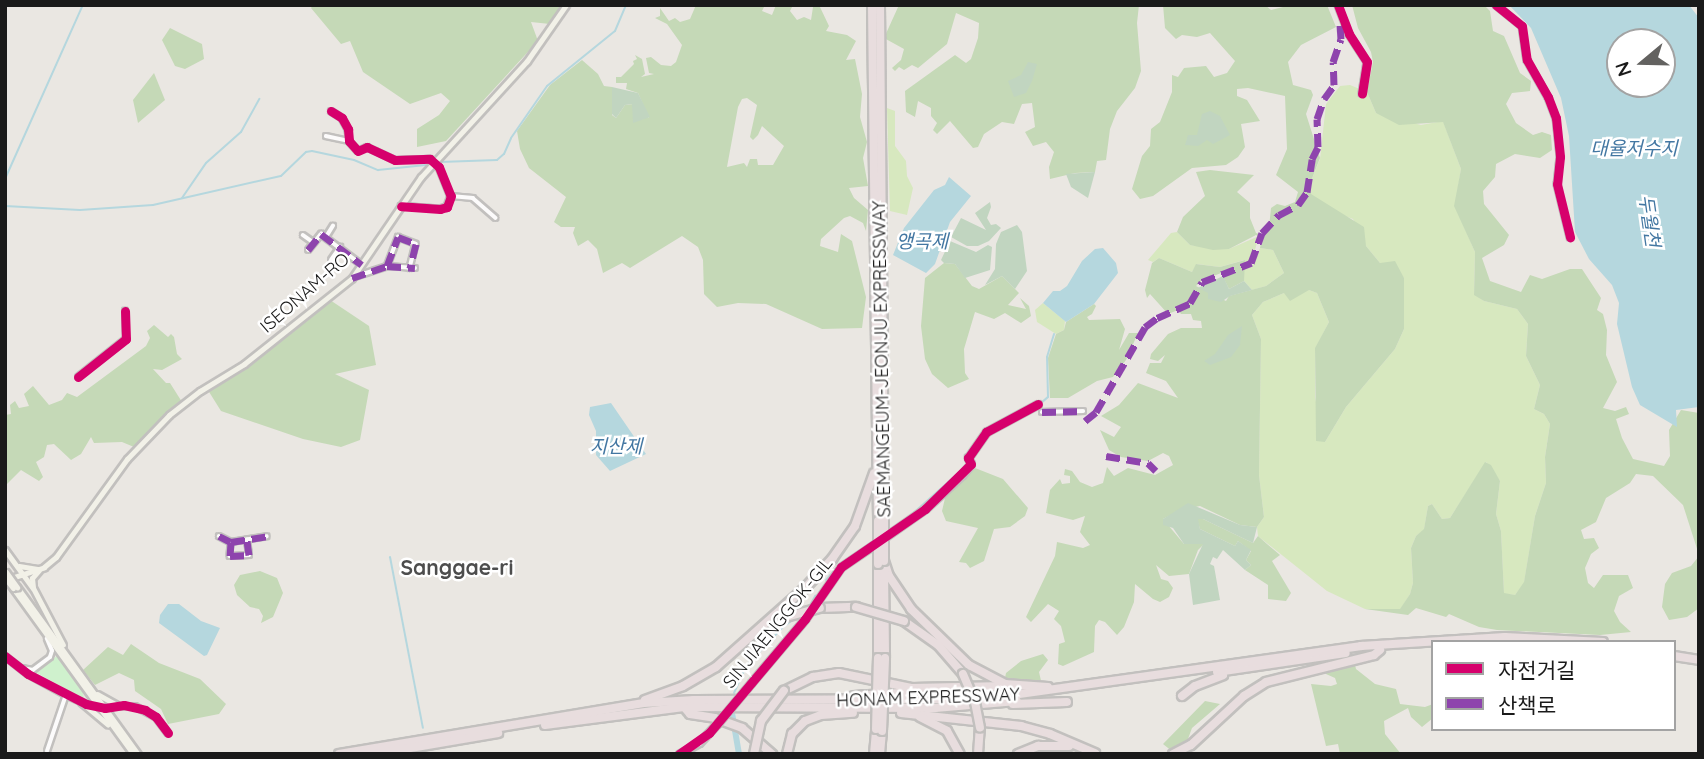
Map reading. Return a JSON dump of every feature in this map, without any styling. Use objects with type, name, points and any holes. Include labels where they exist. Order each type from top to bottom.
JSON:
[{"type":"highway","name":"SAEMANGEUM-JEONJU EXPRESSWAY","points":[[872,5],[877,460],[881,519]]},
{"type":"highway","name":"SAEMANGEUM-JEONJU EXPRESSWAY","points":[[880,5],[880,754]]},
{"type":"highway","points":[[634,705],[704,675],[754,635],[820,573],[846,541],[867,499],[877,460]]},
{"type":"highway","points":[[881,562],[902,597],[947,646],[981,674],[1015,686]]},
{"type":"highway","points":[[754,635],[786,617],[820,608],[856,607],[904,621],[938,645],[962,674],[975,702],[980,728],[978,754]]},
{"type":"highway","name":"HONAM EXPRESSWAY","points":[[1450,640],[1504,637],[1563,640]]},
{"type":"highway","name":"HONAM EXPRESSWAY","points":[[339,754],[634,705],[804,700],[942,701],[1009,697],[1195,669],[1431,641]]},
{"type":"highway","name":"HONAM EXPRESSWAY","points":[[749,702],[793,707],[989,705],[1380,650],[1431,646]]},
{"type":"highway","points":[[1173,754],[1191,745],[1244,696],[1266,682],[1374,654],[1380,650]]},
{"type":"highway","points":[[1676,653],[1699,657]]},
{"type":"highway","points":[[1182,696],[1213,677],[1260,666]]},
{"type":"highway","points":[[804,700],[934,690],[1059,687],[1195,669]]},
{"type":"highway","points":[[754,754],[761,721],[784,691],[813,677],[839,673],[934,690]]},
{"type":"highway","points":[[989,705],[1067,702]]},
{"type":"highway","name":"HONAM EXPRESSWAY","points":[[375,754],[590,718],[684,707],[694,703]]},
{"type":"highway","points":[[684,707],[690,714],[742,728],[772,754]]},
{"type":"highway","points":[[793,707],[834,713],[903,713],[1021,726],[1096,753]]},
{"type":"highway","points":[[787,754],[790,739],[799,726],[811,718],[834,713]]},
{"type":"highway","points":[[903,713],[939,725],[953,737],[960,754]]},
{"type":"highway","name":"SAEMANGEUM-JEONJU EXPRESSWAY","points":[[873,751],[879,730]]},
{"type":"highway","points":[[1017,754],[1057,744],[1096,753]]},
{"type":"main road","name":"ISEONAM-RO","points":[[5,579],[40,569],[70,541],[127,459],[169,415],[200,391],[244,364],[352,278],[433,162],[527,61],[566,5]]},
{"type":"main road","points":[[5,550],[33,588],[65,653]]},
{"type":"main road","points":[[18,565],[40,569]]},
{"type":"main road","points":[[33,588],[32,578],[40,569]]},
{"type":"main road","points":[[6,571],[49,638],[135,754]]},
{"type":"main road","points":[[5,579],[65,653],[135,754]]},
{"type":"main road","points":[[94,693],[115,704]]},
{"type":"main road","points":[[82,702],[114,729]]},
{"type":"street","points":[[1338,5],[1349,34],[1367,62],[1363,94]]},
{"type":"street","points":[[1496,5],[1522,26],[1527,60],[1549,97],[1556,118],[1560,150],[1557,184],[1570,237]]},
{"type":"street","points":[[331,111],[342,118],[348,129],[349,141]]},
{"type":"street","points":[[326,135],[349,141],[358,151],[367,147],[395,160],[430,159],[439,167],[451,196],[447,207],[440,209],[401,206]]},
{"type":"street","points":[[451,196],[473,198],[496,218]]},
{"type":"street","points":[[326,237],[333,226]]},
{"type":"street","points":[[308,250],[318,234],[340,247],[368,272]]},
{"type":"street","points":[[303,235],[313,242]]},
{"type":"street","points":[[352,278],[387,266],[412,268],[416,244],[398,237],[387,266]]},
{"type":"street","points":[[331,260],[340,247]]},
{"type":"street","points":[[78,377],[126,339],[125,311]]},
{"type":"street","name":"SINJIAENGGOK-GIL","points":[[679,754],[699,743],[751,683],[805,619],[841,567],[925,509],[970,461],[986,432],[1038,404]]},
{"type":"street","points":[[1042,412],[1083,411]]},
{"type":"street","points":[[219,536],[231,542],[267,536]]},
{"type":"street","points":[[231,542],[230,556],[248,555],[247,540]]},
{"type":"street","points":[[30,675],[50,657],[49,638]]},
{"type":"street","points":[[5,656],[30,675],[82,702],[105,708],[115,704],[145,710],[156,717],[167,733]]},
{"type":"street","points":[[19,668],[33,670]]},
{"type":"street","points":[[47,751],[66,695]]},
{"type":"green space","points":[[313,5],[562,5],[550,24],[531,22],[538,41],[446,141],[417,147],[417,129],[439,115],[450,101],[441,93],[410,104],[363,72],[350,41],[341,44],[311,8]]},
{"type":"green space","points":[[696,5],[765,5],[762,11],[772,15],[776,5],[793,5],[790,11],[797,20],[804,17],[811,20],[813,7],[819,5],[829,26],[826,31],[847,35],[856,41],[846,60],[855,59],[862,94],[860,117],[867,142],[863,158],[868,186],[849,188],[854,198],[868,210],[866,231],[863,223],[850,216],[844,218],[821,239],[820,246],[838,252],[841,234],[852,241],[866,297],[862,328],[822,329],[766,304],[738,303],[717,307],[704,294],[703,260],[698,247],[682,236],[630,268],[622,263],[603,273],[597,249],[588,240],[578,246],[573,233],[575,227],[561,227],[554,222],[566,197],[529,168],[520,149],[517,131],[550,85],[582,60],[598,74],[604,86],[612,87],[612,115],[616,118],[625,105],[633,104],[649,118],[638,93],[626,89],[627,83],[616,83],[616,77],[621,77],[634,64],[633,61],[637,59],[635,55],[642,59],[645,74],[641,77],[654,74],[649,73],[646,58],[651,57],[661,65],[671,66],[676,62],[682,45],[667,24],[655,18],[660,16],[660,8],[669,21],[675,18],[680,22],[690,19]],"holes":[[[747,98],[757,105],[750,137],[753,140],[762,126],[784,146],[773,165],[758,165],[757,159],[750,159],[747,167],[744,163],[727,167],[738,107],[742,99]]]},
{"type":"green space","points":[[899,5],[1139,5],[1137,23],[1141,71],[1135,88],[1117,111],[1110,129],[1106,160],[1097,161],[1095,172],[1050,179],[1049,167],[1054,152],[1046,142],[1033,146],[1025,132],[1035,127],[1032,103],[1022,104],[1014,124],[1002,122],[984,134],[978,147],[973,148],[950,121],[937,134],[933,130],[937,123],[931,116],[931,108],[918,101],[915,117],[906,112],[905,91],[955,55],[966,63],[971,59],[978,38],[979,23],[956,13],[947,44],[918,68],[912,65],[904,70],[899,67],[895,71],[892,68],[901,60],[904,49],[884,38]]},
{"type":"green space","points":[[1163,5],[1265,5],[1271,10],[1291,5],[1327,5],[1336,27],[1301,45],[1288,62],[1293,85],[1311,90],[1313,95],[1306,114],[1320,158],[1311,181],[1311,194],[1364,227],[1366,246],[1380,263],[1395,261],[1404,278],[1404,329],[1395,349],[1346,407],[1325,442],[1316,441],[1315,348],[1329,322],[1317,293],[1309,290],[1290,301],[1284,293],[1263,302],[1252,315],[1261,339],[1259,475],[1264,517],[1257,527],[1240,525],[1200,506],[1180,510],[1163,519],[1184,544],[1204,544],[1198,550],[1189,574],[1169,576],[1156,565],[1161,579],[1168,581],[1173,588],[1169,597],[1160,602],[1135,584],[1134,602],[1124,627],[1117,635],[1105,622],[1099,620],[1095,626],[1094,652],[1063,666],[1058,664],[1059,644],[1065,642],[1061,626],[1054,619],[1059,611],[1048,604],[1031,622],[1026,617],[1055,556],[1057,542],[1083,548],[1090,545],[1080,532],[1085,516],[1073,520],[1046,513],[1050,490],[1060,479],[1062,484],[1070,483],[1070,476],[1064,475],[1065,469],[1072,471],[1080,482],[1092,487],[1103,483],[1107,467],[1114,476],[1128,468],[1155,475],[1173,465],[1169,456],[1163,453],[1148,461],[1121,457],[1109,450],[1100,430],[1114,437],[1121,427],[1101,416],[1119,405],[1138,383],[1178,398],[1166,381],[1146,373],[1150,363],[1161,363],[1165,355],[1158,361],[1150,359],[1151,354],[1168,334],[1181,328],[1202,328],[1201,321],[1193,320],[1191,314],[1181,314],[1178,310],[1168,314],[1150,294],[1147,298],[1145,290],[1152,263],[1159,258],[1192,272],[1196,264],[1220,267],[1245,260],[1244,281],[1229,289],[1221,273],[1201,281],[1196,286],[1226,301],[1229,296],[1266,286],[1284,273],[1273,250],[1260,248],[1262,238],[1256,235],[1229,249],[1213,250],[1190,245],[1177,232],[1183,217],[1205,196],[1196,172],[1210,170],[1254,175],[1237,192],[1250,203],[1250,218],[1256,233],[1263,235],[1269,227],[1271,208],[1277,204],[1285,206],[1295,202],[1298,192],[1276,175],[1287,149],[1285,96],[1248,88],[1237,89],[1237,96],[1247,100],[1260,121],[1241,124],[1245,147],[1238,157],[1226,165],[1192,168],[1153,196],[1140,199],[1132,189],[1142,156],[1150,146],[1151,129],[1160,122],[1172,92],[1172,75],[1178,77],[1184,68],[1206,66],[1214,77],[1227,73],[1235,61],[1210,33],[1197,37],[1182,35],[1176,39],[1165,28]]},
{"type":"green space","points":[[1352,5],[1484,5],[1490,11],[1493,31],[1504,36],[1520,73],[1531,81],[1530,91],[1512,93],[1506,104],[1516,123],[1533,135],[1542,132],[1551,135],[1552,150],[1540,158],[1515,154],[1496,164],[1495,177],[1483,191],[1484,204],[1509,235],[1504,245],[1482,258],[1490,281],[1521,292],[1530,275],[1542,279],[1570,269],[1582,269],[1601,298],[1597,310],[1603,314],[1607,330],[1606,355],[1617,382],[1603,408],[1615,411],[1626,407],[1629,414],[1616,419],[1633,459],[1664,466],[1670,456],[1669,430],[1681,410],[1699,413],[1699,555],[1683,505],[1653,476],[1636,474],[1630,483],[1606,498],[1596,522],[1581,530],[1584,539],[1594,538],[1599,548],[1591,554],[1585,568],[1588,583],[1594,588],[1603,575],[1628,575],[1633,588],[1619,596],[1614,611],[1620,622],[1631,632],[1600,635],[1497,630],[1479,627],[1449,614],[1446,617],[1416,608],[1408,615],[1365,609],[1400,609],[1410,594],[1413,583],[1411,548],[1416,536],[1424,529],[1428,506],[1432,504],[1442,519],[1450,518],[1485,462],[1491,465],[1500,481],[1496,514],[1501,531],[1504,593],[1515,595],[1524,582],[1535,516],[1546,483],[1545,457],[1550,424],[1544,414],[1534,409],[1540,385],[1526,356],[1528,324],[1517,309],[1484,301],[1474,295],[1475,252],[1454,206],[1461,169],[1443,122],[1399,125],[1376,113],[1367,92],[1373,62],[1371,52],[1358,28]]},
{"type":"green space","points":[[170,28],[202,44],[204,59],[185,69],[175,66],[162,40]]},
{"type":"green space","points":[[1028,62],[1037,64],[1032,81],[1026,93],[1014,97],[1008,81],[1021,75]]},
{"type":"green space","points":[[154,73],[165,100],[138,123],[133,100]]},
{"type":"green space","points":[[1350,85],[1367,92],[1376,113],[1421,125],[1443,121],[1461,169],[1455,206],[1475,252],[1474,294],[1484,301],[1517,309],[1528,324],[1526,356],[1540,385],[1534,409],[1544,414],[1550,424],[1545,457],[1546,483],[1535,516],[1524,583],[1515,595],[1504,594],[1501,531],[1496,514],[1500,481],[1486,462],[1450,518],[1442,519],[1432,504],[1428,506],[1424,530],[1416,536],[1411,548],[1413,583],[1400,610],[1365,609],[1327,591],[1258,536],[1257,527],[1264,517],[1259,475],[1261,339],[1252,315],[1263,302],[1284,293],[1309,290],[1317,293],[1329,322],[1315,349],[1315,397],[1325,442],[1346,407],[1395,349],[1404,329],[1404,278],[1380,263],[1366,246],[1353,219],[1337,213],[1311,195],[1311,181],[1320,159],[1326,104],[1340,86]]},
{"type":"green space","points":[[612,87],[638,93],[650,117],[633,123],[632,104],[625,105],[616,118],[612,114]]},
{"type":"green space","points":[[887,108],[895,111],[895,146],[906,161],[907,176],[913,188],[907,215],[890,211]]},
{"type":"green space","points":[[1210,111],[1220,116],[1230,135],[1213,144],[1207,140],[1198,146],[1185,145],[1188,135],[1197,135],[1202,114]]},
{"type":"green space","points":[[1095,172],[1088,198],[1071,187],[1066,174]]},
{"type":"green space","points":[[990,202],[987,218],[991,225],[996,224],[1001,228],[989,241],[978,246],[967,246],[951,237],[961,218],[986,230],[975,213]]},
{"type":"green space","points":[[1017,225],[1022,232],[1027,271],[1015,289],[1002,276],[985,285],[995,269],[996,244],[1001,232]]},
{"type":"green space","points":[[1177,232],[1190,245],[1229,249],[1259,236],[1252,260],[1246,264],[1244,260],[1220,267],[1197,264],[1192,272],[1159,258],[1153,262],[1148,260],[1171,233]]},
{"type":"green space","points":[[950,241],[976,252],[988,245],[992,247],[990,270],[965,278],[955,264],[944,263],[941,260]]},
{"type":"green space","points":[[1260,248],[1273,250],[1284,273],[1266,286],[1252,290],[1244,281],[1242,269],[1254,264]]},
{"type":"green space","points":[[944,263],[955,264],[972,286],[979,289],[1002,276],[1019,293],[1008,305],[1026,309],[1020,298],[1029,306],[1031,316],[1021,323],[1005,313],[994,319],[975,312],[964,349],[965,373],[969,379],[948,388],[932,374],[925,359],[921,326],[925,278]]},
{"type":"green space","points":[[1223,276],[1229,289],[1244,281],[1252,290],[1230,296],[1221,302],[1208,299],[1208,293],[1198,288]]},
{"type":"green space","points":[[330,300],[369,326],[376,365],[335,374],[369,390],[360,440],[341,447],[303,439],[221,411],[206,387]]},
{"type":"green space","points":[[1043,303],[1065,321],[1064,330],[1056,334],[1037,322],[1035,310]]},
{"type":"green space","points":[[1094,304],[1096,306],[1092,314],[1087,317],[1089,320],[1120,319],[1125,329],[1119,350],[1129,333],[1138,333],[1126,360],[1113,377],[1097,381],[1068,398],[1050,398],[1048,358],[1056,334],[1064,330],[1066,322]]},
{"type":"green space","points":[[154,325],[168,337],[171,334],[174,337],[177,354],[182,359],[162,370],[153,369],[166,383],[170,383],[182,402],[134,447],[122,442],[94,443],[91,437],[81,454],[71,460],[54,444],[47,445],[44,457],[36,462],[43,477],[39,481],[21,470],[5,486],[5,415],[11,414],[10,405],[15,401],[19,408],[29,406],[24,394],[33,386],[49,405],[62,400],[67,393],[77,397],[146,346],[150,338],[147,331]]},
{"type":"green space","points":[[1242,326],[1240,345],[1231,357],[1210,365],[1204,361],[1215,354],[1228,335]]},
{"type":"green space","points":[[975,468],[1003,479],[1028,508],[1025,516],[1010,527],[994,529],[984,561],[970,568],[966,563],[959,562],[978,528],[946,521],[942,511],[946,494]]},
{"type":"green space","points":[[1188,503],[1240,525],[1257,527],[1253,543],[1198,519],[1200,529],[1235,546],[1238,541],[1251,550],[1246,560],[1251,565],[1245,570],[1223,550],[1217,559],[1213,557],[1210,564],[1214,566],[1220,600],[1193,605],[1189,574],[1203,544],[1184,544],[1173,528],[1163,525],[1163,519]]},
{"type":"green space","points":[[1197,519],[1203,519],[1253,543],[1258,536],[1280,555],[1272,561],[1291,593],[1286,601],[1268,599],[1268,585],[1245,570],[1251,565],[1246,560],[1251,551],[1238,541],[1235,546],[1200,529]]},
{"type":"green space","points":[[1699,556],[1699,608],[1687,617],[1669,620],[1662,607],[1665,584],[1672,573],[1691,566]]},
{"type":"green space","points":[[260,571],[277,578],[283,593],[273,617],[261,623],[263,616],[259,609],[250,607],[237,595],[234,585],[240,575]]},
{"type":"green space","points":[[131,644],[159,663],[200,679],[226,704],[219,714],[168,724],[161,709],[135,691],[134,680],[119,673],[95,685],[83,670],[108,647],[123,655]]},
{"type":"green space","points":[[1043,654],[1048,660],[1039,672],[1042,685],[1028,686],[1005,678],[1006,673],[1021,661]]},
{"type":"green space","points":[[57,656],[83,693],[84,699],[35,672]]},
{"type":"green space","points":[[1354,661],[1356,669],[1375,684],[1396,689],[1400,704],[1425,707],[1431,705],[1431,720],[1422,727],[1411,717],[1408,708],[1384,721],[1385,734],[1401,754],[1340,754],[1338,744],[1326,746],[1311,684],[1337,684],[1335,678],[1326,674],[1324,666]]},
{"type":"green space","points":[[1205,701],[1220,704],[1192,728],[1185,747],[1173,752],[1163,744]]},
{"type":"water","name":"대율저수지","points":[[1509,5],[1689,5],[1699,18],[1699,407],[1676,410],[1677,427],[1640,405],[1632,387],[1617,324],[1619,303],[1612,285],[1589,259],[1575,232],[1569,136],[1561,98],[1531,28]]},
{"type":"water","name":"앵곡제","points":[[949,177],[971,196],[950,222],[935,264],[926,273],[893,255],[904,228],[934,190],[945,185]]},
{"type":"water","points":[[1103,248],[1116,263],[1118,273],[1094,304],[1066,322],[1043,303],[1053,291],[1060,291],[1067,286],[1082,261],[1095,249]]},
{"type":"water","name":"지산제","points":[[611,403],[646,454],[610,471],[596,455],[596,431],[589,415],[590,407]]},
{"type":"water","points":[[168,604],[179,604],[201,621],[220,628],[207,655],[204,656],[159,623],[160,615]]},
{"type":"waterway","points":[[5,179],[83,5]]},
{"type":"waterway","points":[[440,162],[497,160],[504,154],[511,138],[547,86],[615,31],[626,5]]},
{"type":"waterway","points":[[182,198],[206,163],[241,132],[259,99]]},
{"type":"waterway","points":[[5,206],[80,210],[153,205],[281,176],[306,152],[312,151],[354,160],[378,170],[426,165]]},
{"type":"waterway","points":[[986,437],[1033,410],[1048,397],[1047,357],[1054,334]]},
{"type":"waterway","points":[[910,516],[963,469],[980,444]]},
{"type":"waterway","points":[[886,532],[903,521]]},
{"type":"waterway","points":[[826,580],[841,563],[876,539]]},
{"type":"waterway","points":[[390,557],[423,728]]},
{"type":"waterway","points":[[809,607],[815,596]]},
{"type":"waterway","points":[[734,693],[746,666],[783,627],[797,617]]},
{"type":"waterway","points":[[732,713],[739,754]]},
{"type":"marked path","points":[[1085,421],[1096,412],[1145,327],[1157,318],[1190,303],[1202,282],[1251,263],[1262,233],[1279,215],[1298,205],[1307,192],[1312,159],[1318,147],[1317,119],[1324,99],[1334,85],[1333,62],[1341,39],[1340,25]]},
{"type":"marked path","points":[[308,250],[321,234],[362,265]]},
{"type":"marked path","points":[[387,266],[398,237],[416,244],[410,268]]},
{"type":"marked path","points":[[352,278],[387,266],[415,268]]},
{"type":"marked path","points":[[1042,412],[1083,411]]},
{"type":"marked path","points":[[1106,456],[1148,463],[1156,471]]},
{"type":"marked path","points":[[219,536],[231,542],[267,536]]},
{"type":"marked path","points":[[231,542],[230,556],[249,555],[247,540]]},
{"type":"cycle path","points":[[1338,5],[1349,34],[1367,62],[1362,94]]},
{"type":"cycle path","points":[[1496,5],[1522,26],[1527,60],[1548,97],[1556,118],[1560,157],[1557,184],[1570,237]]},
{"type":"cycle path","points":[[331,111],[342,118],[348,129],[349,141],[358,151],[367,147],[395,160],[430,159],[439,167],[451,196],[447,207],[440,209],[401,206]]},
{"type":"cycle path","points":[[78,377],[126,339],[125,311]]},
{"type":"cycle path","points":[[679,754],[709,733],[805,619],[841,567],[925,509],[971,464],[968,458],[986,432],[1038,404]]},
{"type":"cycle path","points":[[5,656],[28,674],[86,704],[105,708],[124,705],[145,710],[156,717],[168,733]]},
{"type":"district","name":"Sanggae-ri","points":[[457,567]]},
{"type":"water label","name":"두월천","points":[[1649,221]]}]
